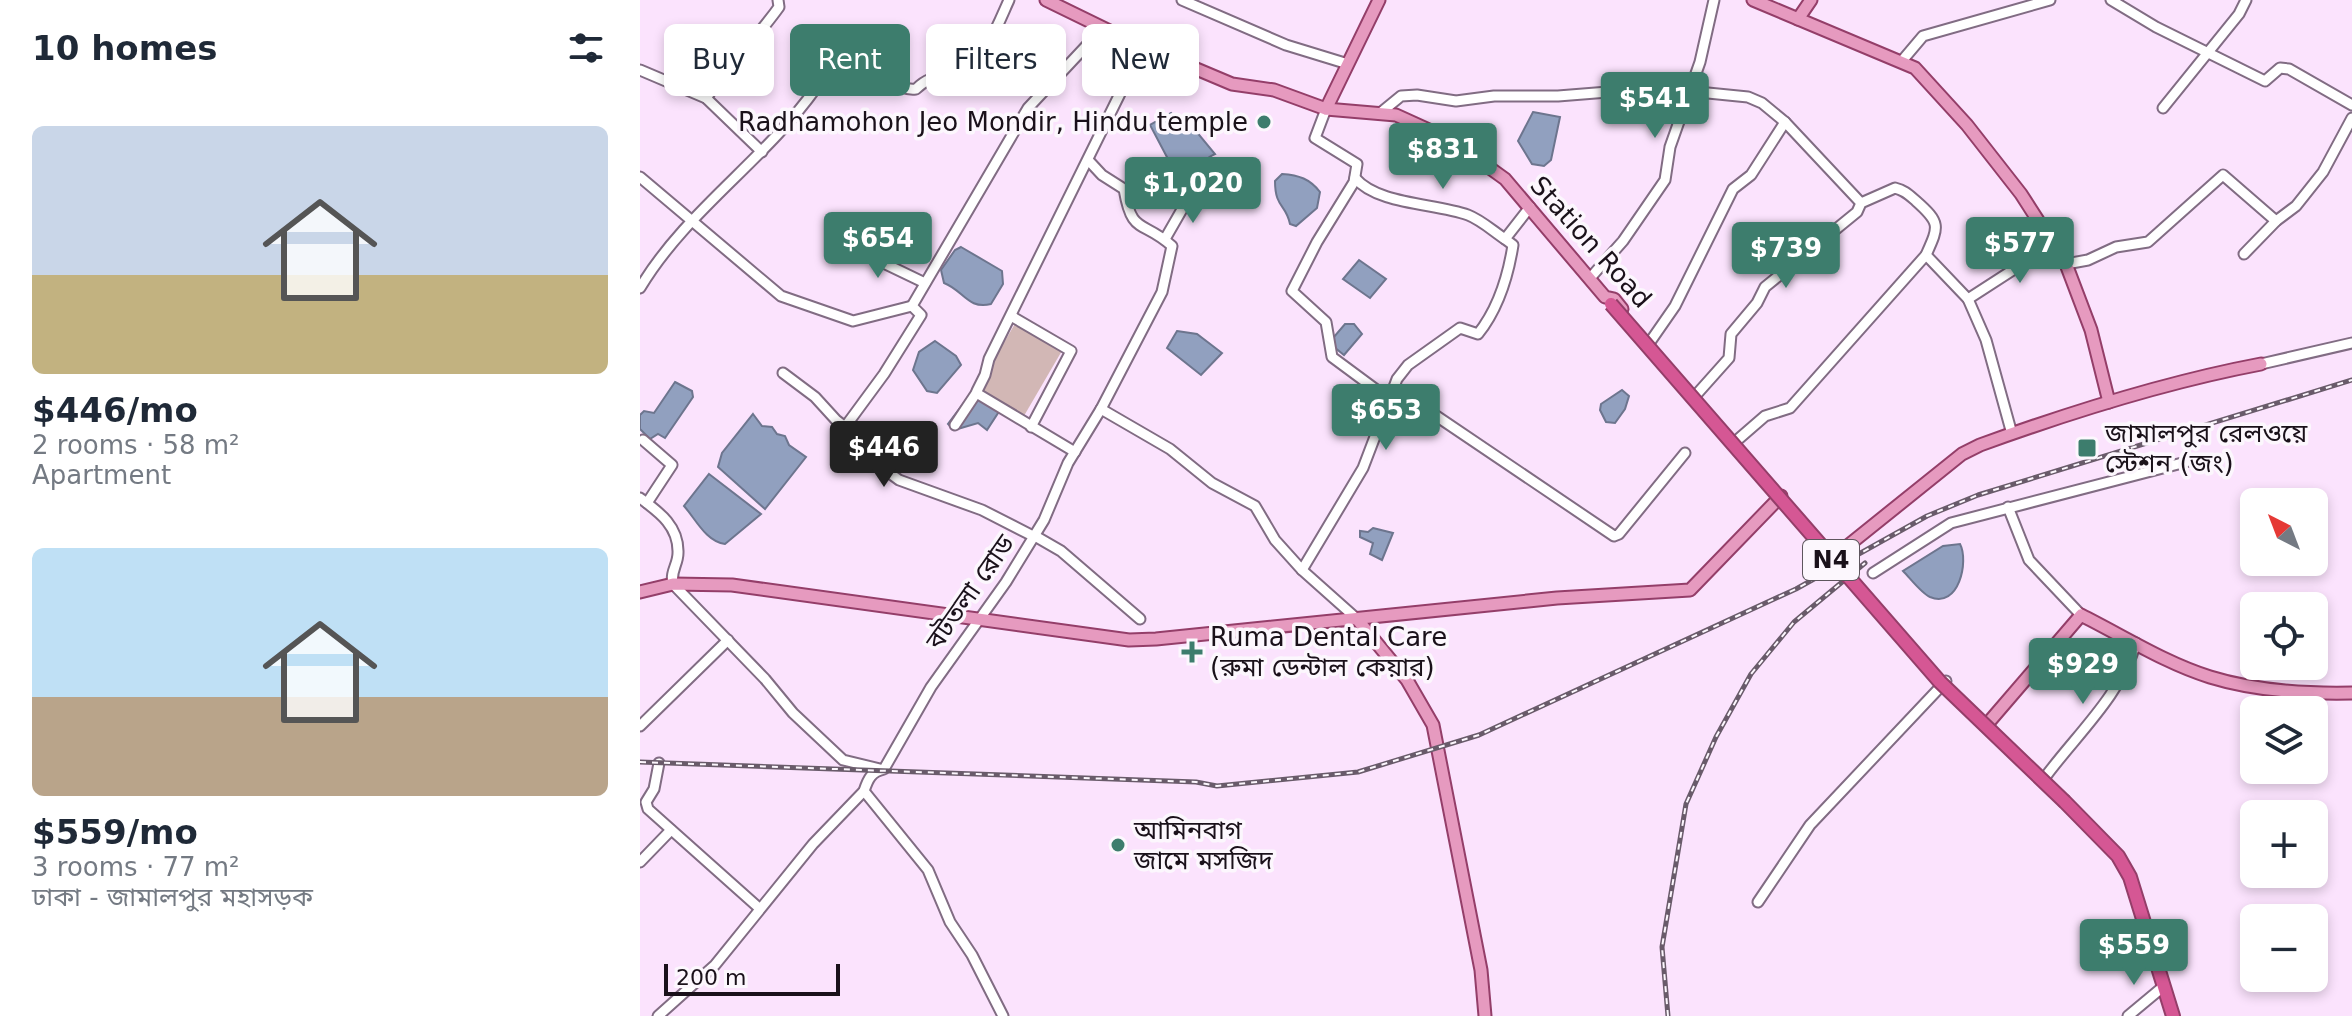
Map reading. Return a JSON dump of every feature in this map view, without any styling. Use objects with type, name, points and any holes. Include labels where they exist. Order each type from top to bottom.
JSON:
[{"type":"highway","name":"N4","points":[[1608,300],[1940,682],[2118,856],[2130,877],[2173,1016]]},
{"type":"main road","name":"Station Road","points":[[1046,0],[1095,24]]},
{"type":"main road","points":[[1326,109],[1379,0]]},
{"type":"main road","points":[[1753,0],[1915,68],[1967,125],[2021,194],[2066,264],[2091,330],[2109,402]]},
{"type":"main road","points":[[1798,19],[1811,0]]},
{"type":"main road","name":"Station Road","points":[[1199,70],[1232,84],[1274,90],[1326,109],[1396,115],[1451,140],[1505,179],[1608,300],[1614,299],[1781,496],[1946,681],[2046,776],[2065,802]]},
{"type":"main road","points":[[1835,556],[1962,454],[2109,402],[2219,372],[2261,364]]},
{"type":"main road","points":[[640,592],[673,584],[732,585],[1129,640],[1557,598],[1690,590],[1781,496]]},
{"type":"main road","points":[[1989,722],[2081,615],[2209,677],[2252,687],[2352,693]]},
{"type":"main road","points":[[1357,619],[1428,711],[1445,776],[1481,970],[1485,1016]]},
{"type":"street","points":[[706,98],[725,71],[764,28],[779,7],[778,0]]},
{"type":"street","points":[[640,288],[656,261],[762,152],[816,88],[825,84],[844,85],[861,74],[870,73],[909,90],[916,89],[931,77],[966,70],[981,53],[1009,0]]},
{"type":"street","points":[[1182,0],[1286,45],[1348,64]]},
{"type":"street","points":[[1591,277],[1623,241],[1665,180],[1670,147],[1700,62],[1714,0]]},
{"type":"street","points":[[1901,62],[1923,36],[2050,0]]},
{"type":"street","points":[[2111,0],[2156,27],[2265,81],[2280,68],[2289,69],[2352,105]]},
{"type":"street","points":[[2163,108],[2239,14],[2246,0]]},
{"type":"street","points":[[640,177],[781,296],[853,321],[912,306],[1028,108],[1082,50]]},
{"type":"street","points":[[640,70],[706,98],[762,152]]},
{"type":"street","points":[[1379,114],[1401,96],[1417,95],[1456,101],[1494,96],[1558,96],[1635,89],[1688,90],[1748,97],[1762,103],[1785,122],[1861,203]]},
{"type":"street","points":[[955,425],[977,392],[989,359],[1120,96]]},
{"type":"street","points":[[1326,109],[1315,138],[1357,164],[1355,178],[1292,291],[1326,322],[1332,357],[1409,414],[1413,415],[1419,408],[1426,409],[1614,536],[1619,534],[1685,453]]},
{"type":"street","points":[[2244,254],[2276,221],[2296,206],[2323,172],[2352,118]]},
{"type":"street","points":[[1650,342],[1675,306],[1733,189],[1751,175],[1785,122]]},
{"type":"street","points":[[1089,161],[1102,175],[1124,189],[1128,214],[1135,223],[1165,239],[1192,192]]},
{"type":"street","points":[[2066,264],[2088,260],[2116,247],[2148,242],[2223,175],[2276,221]]},
{"type":"street","points":[[1302,570],[1363,468],[1387,400],[1408,365],[1460,328],[1478,334],[1488,322],[1509,270],[1513,245],[1471,216],[1403,201],[1371,190],[1355,178]]},
{"type":"street","points":[[1696,395],[1729,358],[1731,334],[1757,303],[1765,287],[1852,217],[1861,203],[1889,189],[1906,192],[1935,219],[1935,233],[1926,255],[1790,408],[1765,416],[1735,442]]},
{"type":"street","points":[[1505,239],[1530,207]]},
{"type":"street","name":"বটতলা রোড","points":[[658,1016],[715,965],[813,844],[864,791],[867,780],[875,771],[884,769],[931,687],[1044,520],[1075,452],[1162,292],[1172,246],[1165,239]]},
{"type":"street","points":[[1968,299],[2053,244]]},
{"type":"street","points":[[846,245],[925,283]]},
{"type":"street","points":[[1926,255],[1968,299],[1986,340],[2012,434]]},
{"type":"street","points":[[845,427],[884,374],[921,315],[912,306]]},
{"type":"street","points":[[1011,316],[1071,351],[1031,427]]},
{"type":"street","points":[[2261,364],[2352,343]]},
{"type":"street","points":[[783,373],[878,452],[880,466],[899,480],[982,510],[1061,551],[1140,619]]},
{"type":"street","points":[[977,392],[1075,452]]},
{"type":"street","points":[[1101,409],[1170,449],[1212,483],[1255,506],[1275,540],[1302,570],[1357,619]]},
{"type":"street","points":[[643,440],[672,465],[644,500],[660,510],[669,523],[676,543],[679,555],[671,575],[673,584],[793,713],[843,760],[884,769]]},
{"type":"street","points":[[1873,573],[1951,523],[2186,462]]},
{"type":"street","points":[[2008,507],[2029,560],[2081,615]]},
{"type":"street","points":[[640,726],[728,640]]},
{"type":"street","points":[[2046,776],[2102,709],[2131,661],[2136,643]]},
{"type":"street","points":[[1758,902],[1810,825],[1946,681]]},
{"type":"street","points":[[659,763],[654,789],[646,802],[648,809],[759,908]]},
{"type":"street","points":[[864,791],[928,870],[950,922],[972,955],[1003,1016]]},
{"type":"street","points":[[640,862],[671,830]]},
{"type":"street","points":[[2128,1016],[2164,986]]},
{"type":"shaded area","points":[[1016,322],[1063,349],[1021,421],[974,394]]},
{"type":"water","points":[[1533,112],[1560,117],[1551,160],[1544,166],[1532,164],[1518,141]]},
{"type":"water","points":[[1171,113],[1182,125],[1196,131],[1215,154],[1188,174],[1168,159],[1150,125]]},
{"type":"water","points":[[1282,174],[1304,178],[1320,192],[1317,208],[1296,226],[1290,224],[1277,196],[1275,181]]},
{"type":"water","points":[[961,247],[1002,271],[1003,284],[991,304],[971,302],[944,283],[941,270],[955,250]]},
{"type":"water","points":[[1359,260],[1386,279],[1370,298],[1343,279]]},
{"type":"water","points":[[1345,324],[1354,324],[1362,334],[1344,355],[1334,347],[1333,338]]},
{"type":"water","points":[[1177,331],[1197,334],[1222,353],[1201,375],[1167,348]]},
{"type":"water","points":[[935,341],[956,356],[961,365],[937,393],[927,391],[913,370],[919,352]]},
{"type":"water","points":[[675,382],[692,391],[693,397],[665,438],[658,434],[650,439],[640,429],[640,415],[644,411],[654,413]]},
{"type":"water","points":[[1622,390],[1629,396],[1625,409],[1615,423],[1606,422],[1600,410],[1601,404]]},
{"type":"water","points":[[972,392],[1000,410],[987,430],[978,423],[954,430],[948,424]]},
{"type":"water","points":[[753,414],[762,426],[772,427],[777,434],[785,436],[789,445],[806,457],[765,509],[718,467],[722,453]]},
{"type":"water","points":[[709,474],[761,514],[725,544],[712,539],[684,506]]},
{"type":"water","points":[[1373,528],[1393,533],[1382,560],[1370,554],[1373,543],[1360,537],[1360,531],[1368,532]]},
{"type":"water","points":[[1960,544],[1962,571],[1955,590],[1948,596],[1940,599],[1930,597],[1903,571],[1943,546]]},
{"type":"railway","points":[[640,762],[1196,782],[1217,786],[1358,772],[1479,735],[1796,589],[1927,516],[1978,495],[2352,380]]},
{"type":"railway","points":[[1668,1016],[1662,947],[1686,804],[1716,737],[1751,674],[1794,622],[1865,563]]},
{"type":"place","name":"Radhamohon Jeo Mondir, Hindu temple","points":[[1264,122]]},
{"type":"place","name":"জামালপুর রেলওয়ে স্টেশন (জং)","points":[[2087,448]]},
{"type":"place","name":"Ruma Dental Care (রুমা ডেন্টাল কেয়ার)","points":[[1192,652]]},
{"type":"place","name":"আমিনবাগ জামে মসজিদ","points":[[1118,845]]}]
